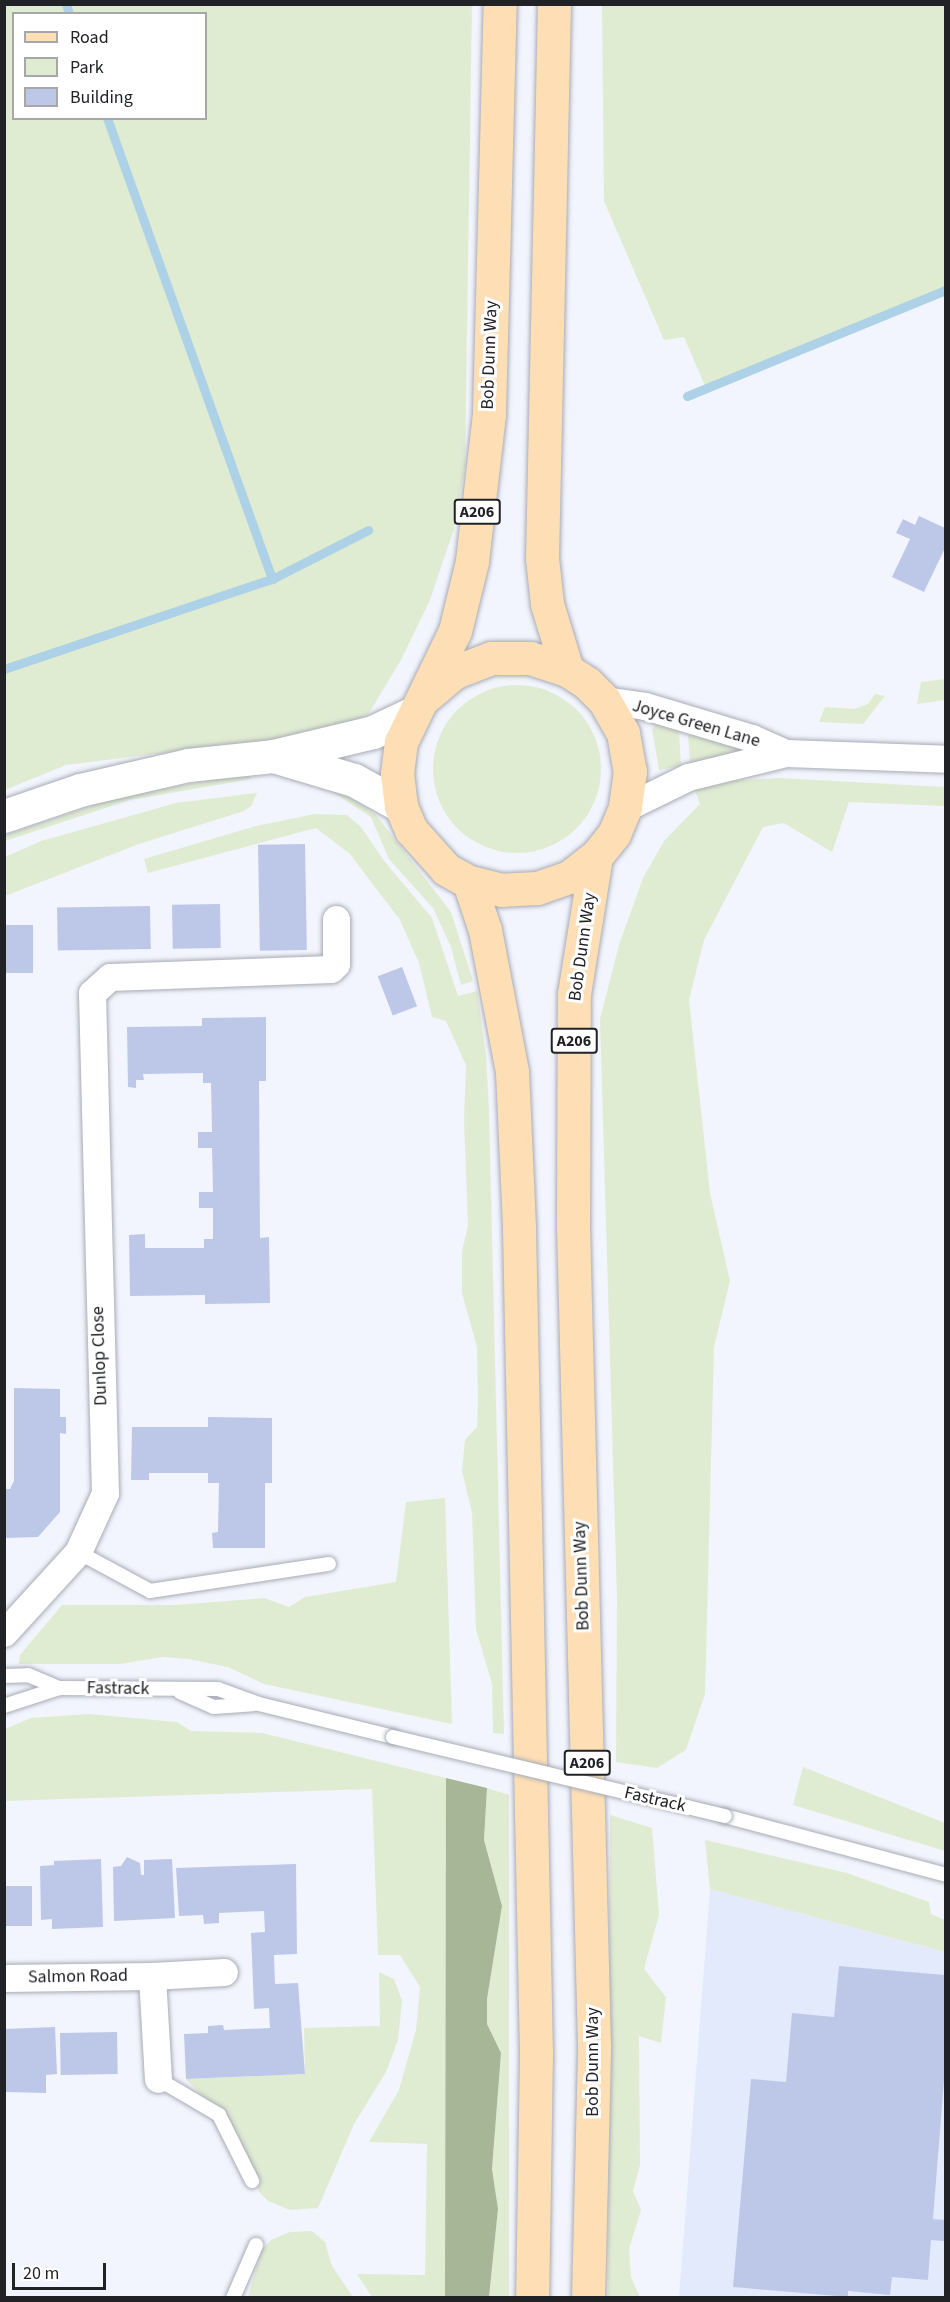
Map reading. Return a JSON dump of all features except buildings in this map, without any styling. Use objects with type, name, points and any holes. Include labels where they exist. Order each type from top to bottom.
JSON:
[{"type":"main road","name":"Bob Dunn Way","points":[[401,806],[398,763],[401,742],[454,631],[472,561],[489,413],[500,4]]},
{"type":"main road","points":[[554,4],[542,558],[547,604],[567,669]]},
{"type":"main road","points":[[401,806],[411,830],[426,851],[446,869],[469,882],[502,890],[537,888],[569,877],[596,856],[614,834],[625,808],[630,771],[623,733],[604,700],[567,669],[530,658],[491,658],[455,672],[419,705]]},
{"type":"main road","name":"Bob Dunn Way","points":[[588,2298],[594,2045],[573,1216],[574,994],[596,856]]},
{"type":"main road","points":[[469,882],[485,930],[512,1072],[518,1218],[536,2052],[532,2298]]},
{"type":"street","name":"Joyce Green Lane","points":[[604,700],[645,706],[752,738],[786,753]]},
{"type":"street","points":[[4,816],[80,790],[188,765],[273,756],[373,732],[419,705]]},
{"type":"street","name":"Joyce Green Lane","points":[[625,808],[688,777],[786,753],[945,759]]},
{"type":"street","points":[[273,756],[354,780],[401,806]]},
{"type":"street","name":"Dunlop Close","points":[[4,1633],[78,1552],[105,1493],[91,1045],[92,993],[110,977],[331,969],[336,964],[336,919]]},
{"type":"street","name":"Salmon Road","points":[[4,1978],[152,1976],[224,1972]]},
{"type":"street","name":"Salmon Road","points":[[152,1976],[158,2079]]},
{"type":"lane","points":[[78,1552],[150,1591],[329,1564]]},
{"type":"lane","name":"Fastrack","points":[[4,1676],[28,1675],[59,1688]]},
{"type":"lane","name":"Fastrack","points":[[4,1706],[59,1688],[178,1691],[218,1689],[258,1704],[725,1816],[945,1875]]},
{"type":"lane","name":"Salmon Road","points":[[158,2079],[219,2115],[252,2181]]},
{"type":"lane","points":[[233,2298],[256,2245]]},
{"type":"shaded area","points":[[710,1889],[945,1952],[945,2297],[679,2298]]},
{"type":"green space","points":[[5,5],[472,5],[465,466],[454,529],[430,600],[401,660],[369,713],[344,727],[317,734],[66,765],[5,790]]},
{"type":"green space","points":[[602,5],[945,5],[945,290],[706,388],[684,337],[664,340],[604,201]]},
{"type":"green space","points":[[945,679],[945,700],[917,704],[921,682]]},
{"type":"green space","points":[[517,685],[549,692],[564,699],[576,710],[587,722],[594,737],[601,769],[594,801],[587,816],[576,828],[564,839],[549,846],[517,853],[485,846],[470,839],[458,828],[447,816],[440,801],[433,769],[440,737],[447,722],[458,710],[470,699],[485,692]]},
{"type":"green space","points":[[875,694],[885,696],[863,724],[819,722],[825,707],[855,709],[868,704]]},
{"type":"green space","points":[[656,725],[679,731],[681,766],[659,770],[652,729]]},
{"type":"green space","points":[[688,734],[753,749],[690,764]]},
{"type":"green space","points":[[274,772],[320,779],[344,791],[376,815],[451,912],[473,981],[461,985],[451,947],[433,908],[389,859],[371,817],[320,784],[275,775]]},
{"type":"green space","points":[[251,773],[251,779],[130,800],[5,841],[5,835],[118,797]]},
{"type":"green space","points":[[778,778],[945,787],[945,806],[849,802],[832,852],[784,823],[763,827],[704,940],[689,1000],[710,1193],[730,1281],[714,1347],[705,1694],[686,1750],[657,1768],[616,1762],[617,1598],[600,1019],[619,945],[643,878],[664,841],[700,804],[695,790],[727,781]]},
{"type":"green space","points":[[257,793],[251,806],[244,811],[139,844],[5,896],[5,857],[41,841],[176,803]]},
{"type":"green space","points":[[315,814],[347,815],[361,827],[385,862],[432,918],[458,996],[477,991],[486,1055],[489,1111],[504,1734],[493,1733],[492,1684],[476,1629],[472,1513],[462,1471],[465,1440],[477,1427],[478,1402],[477,1347],[462,1293],[462,1252],[468,1225],[464,1120],[466,1065],[446,1021],[432,1017],[419,963],[400,920],[350,854],[316,828],[148,873],[144,859],[256,826]]},
{"type":"green space","points":[[445,1498],[452,1724],[264,1684],[228,1667],[188,1659],[163,1657],[120,1664],[19,1664],[20,1655],[62,1605],[176,1605],[264,1598],[289,1607],[305,1597],[396,1582],[406,1502]]},
{"type":"green space","points":[[89,1714],[177,1722],[191,1731],[262,1733],[446,1778],[445,2297],[372,2297],[357,2274],[425,2275],[427,2144],[369,2142],[399,2090],[416,2030],[420,1987],[400,1955],[378,1955],[372,1789],[5,1801],[5,1729],[31,1718]]},
{"type":"green space","points":[[803,1767],[945,1823],[945,1851],[793,1805]]},
{"type":"green space","points":[[446,1778],[487,1788],[484,1840],[502,1906],[487,1999],[487,2024],[501,2053],[492,2169],[498,2209],[489,2297],[445,2297]]},
{"type":"green space","points":[[487,1788],[509,1795],[509,2297],[489,2297],[498,2209],[492,2169],[501,2053],[487,2024],[487,1999],[502,1906],[484,1840]]},
{"type":"green space","points":[[610,1815],[652,1828],[659,1915],[644,1969],[666,1997],[661,2043],[639,2036],[640,2165],[633,2191],[641,2210],[629,2249],[631,2277],[640,2297],[608,2298]]},
{"type":"green space","points":[[705,1840],[847,1873],[929,1902],[931,1914],[945,1920],[945,1952],[710,1889]]},
{"type":"green space","points":[[379,1972],[394,1979],[402,2001],[398,2040],[386,2072],[354,2124],[318,2208],[290,2210],[268,2201],[259,2192],[238,2134],[186,2079],[305,2074],[304,2028],[380,2026]]},
{"type":"green space","points":[[312,2231],[325,2242],[332,2266],[353,2297],[248,2297],[261,2251],[271,2240],[290,2232]]},
{"type":"waterway","points":[[66,4],[68,12]]},
{"type":"waterway","points":[[108,120],[272,579]]},
{"type":"waterway","points":[[687,396],[946,290]]},
{"type":"waterway","points":[[4,669],[272,579],[368,530]]}]
